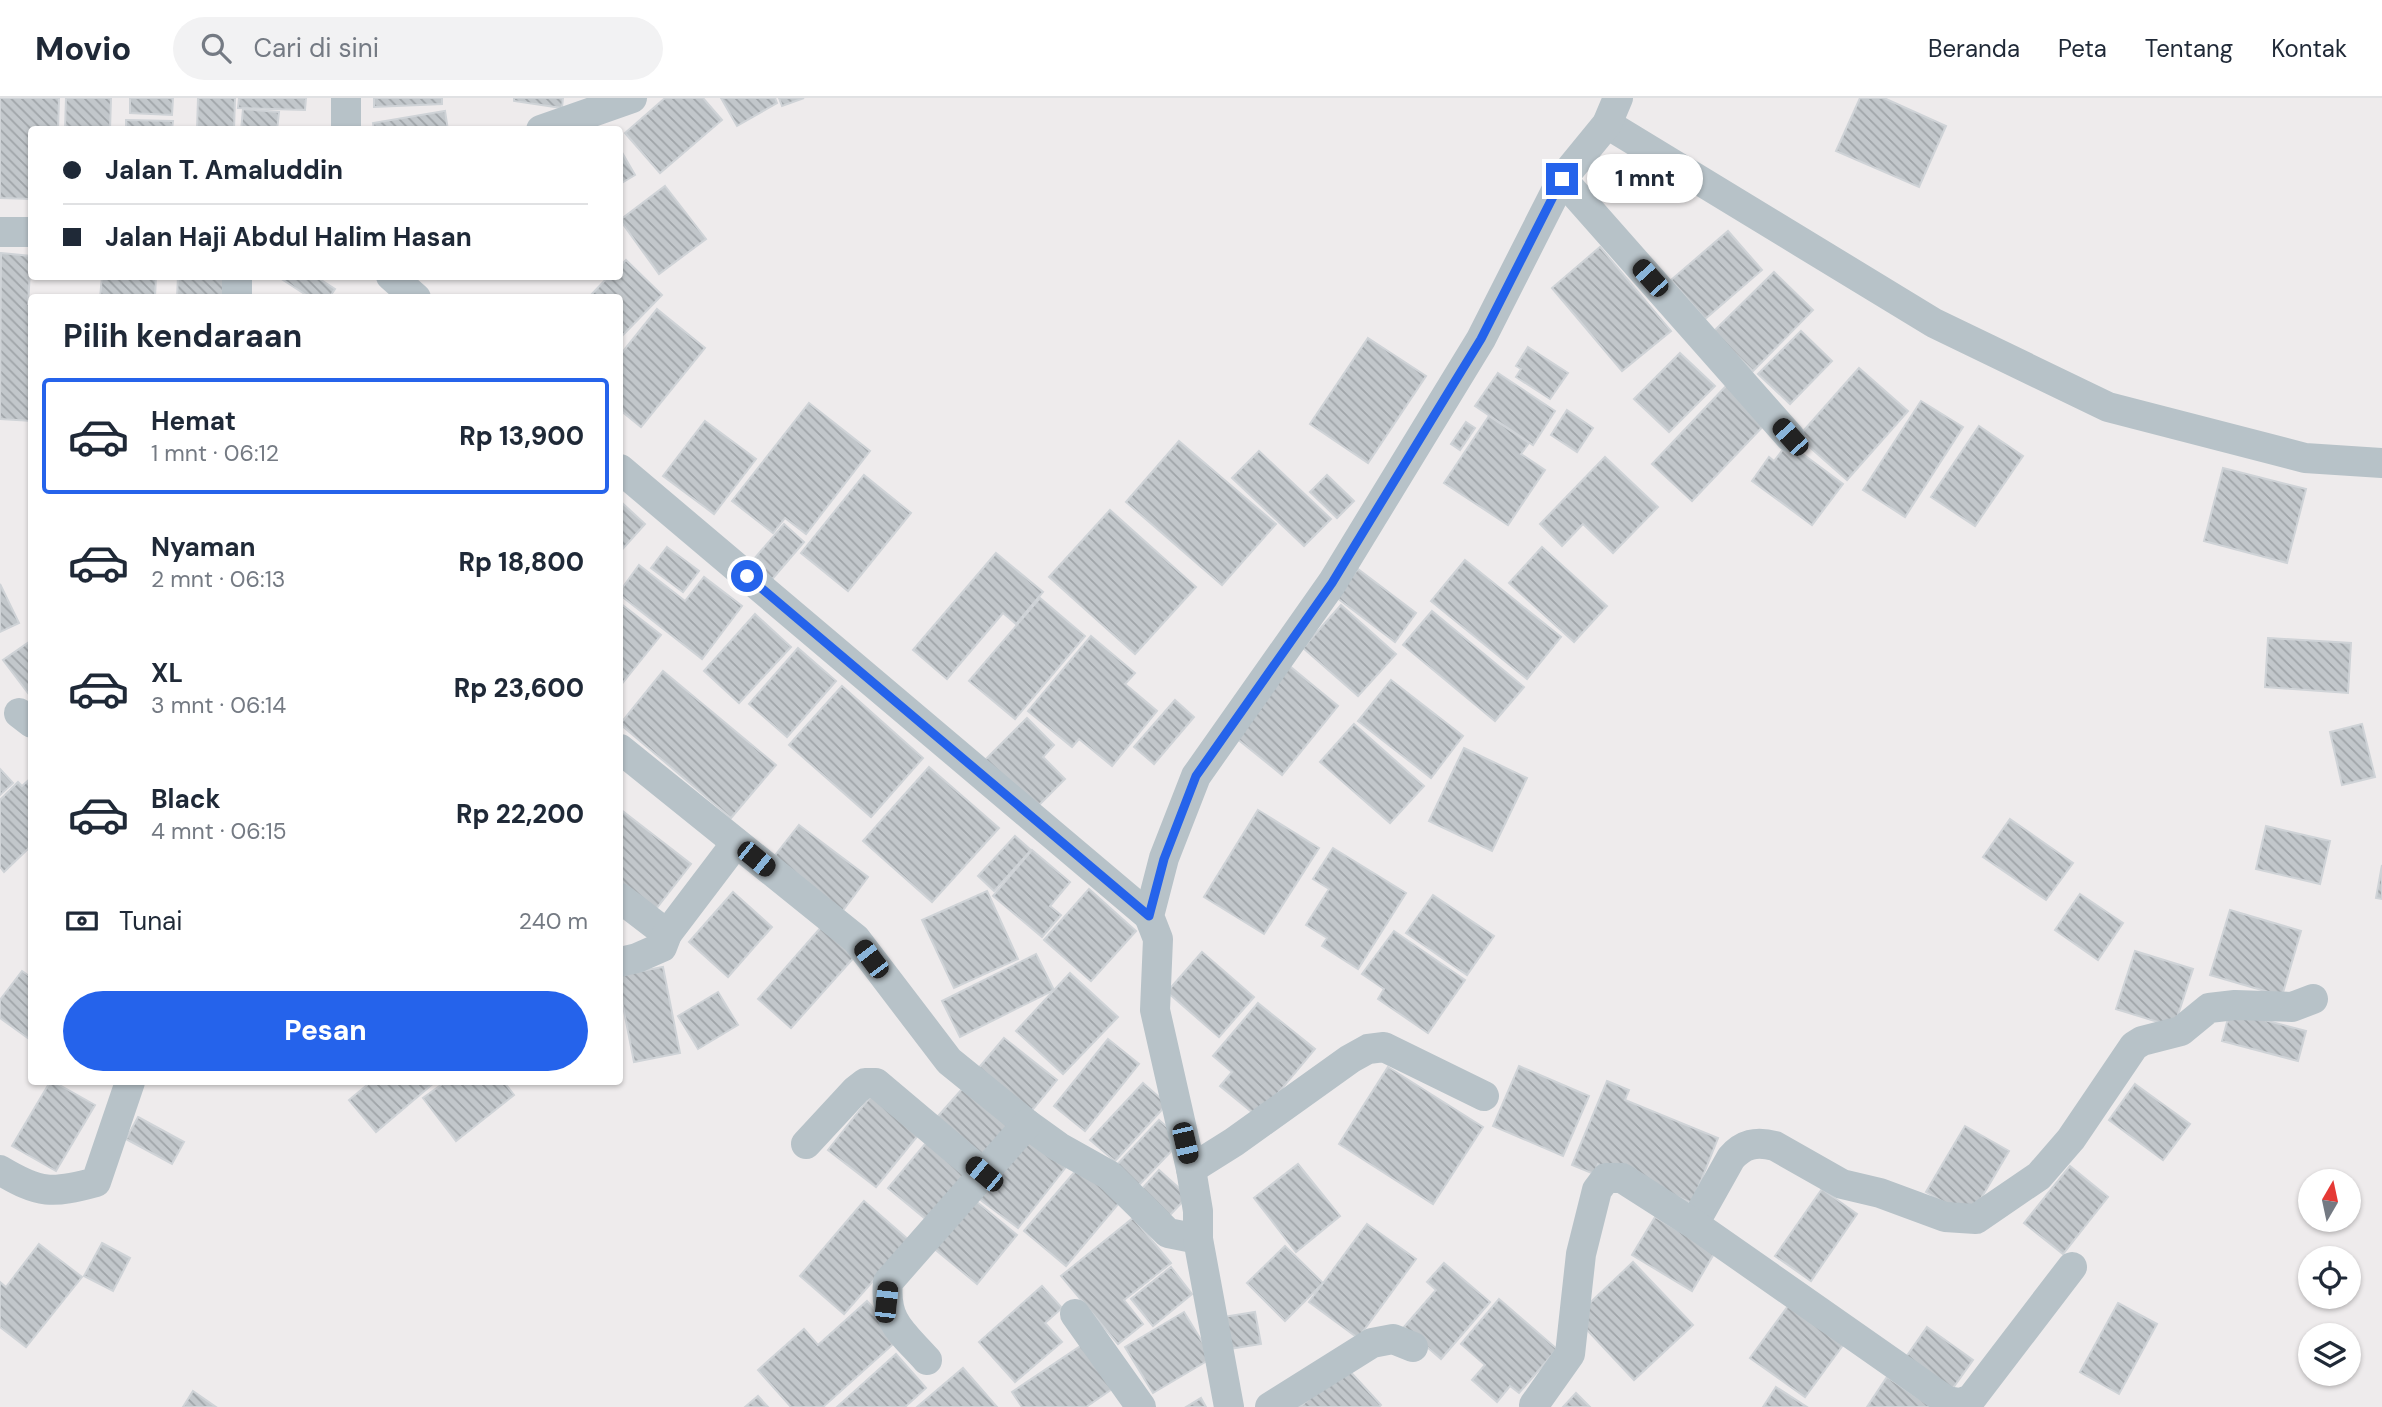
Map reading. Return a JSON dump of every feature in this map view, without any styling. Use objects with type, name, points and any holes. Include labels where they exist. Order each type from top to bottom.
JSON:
[{"type":"street","points":[[346,98],[346,126]]},
{"type":"street","points":[[552,126],[632,98]]},
{"type":"street","points":[[1149,916],[1164,859],[1196,776],[1332,583],[1481,339],[1562,179],[1613,111],[1934,323],[2108,407],[2305,458],[2382,463]]},
{"type":"street","points":[[1562,179],[1790,437]]},
{"type":"street","points":[[0,232],[28,232]]},
{"type":"street","points":[[396,280],[411,294]]},
{"type":"street","points":[[623,472],[1149,916],[1158,939],[1155,1010],[1191,1169],[1198,1211],[1198,1239],[1229,1407]]},
{"type":"street","points":[[623,751],[856,939],[949,1061],[1027,1125],[1059,1147],[1109,1175],[1168,1233],[1198,1239]]},
{"type":"street","points":[[623,961],[662,947],[667,934],[736,843]]},
{"type":"street","points":[[623,900],[667,934]]},
{"type":"street","points":[[1694,1224],[1731,1158],[1739,1149],[1750,1144],[1763,1143],[1774,1146],[1842,1184],[1880,1193],[1945,1217],[1976,1219],[2039,1176],[2071,1139],[2134,1046],[2142,1041],[2181,1031],[2209,1009],[2235,1005],[2292,1007],[2314,999]]},
{"type":"street","points":[[1191,1169],[1368,1049],[1384,1047],[1484,1096]]},
{"type":"street","points":[[806,1143],[856,1090],[865,1083],[876,1083],[984,1174]]},
{"type":"street","points":[[0,1170],[36,1189],[66,1191],[96,1182],[129,1085]]},
{"type":"street","points":[[927,1360],[892,1321],[886,1302],[888,1282],[1027,1125]]},
{"type":"street","points":[[1534,1405],[1570,1354],[1581,1254],[1597,1189],[1606,1178],[1622,1178],[1694,1224],[1947,1401],[1958,1405],[1971,1399],[2072,1267]]},
{"type":"street","points":[[1075,1314],[1141,1407]]},
{"type":"street","points":[[1270,1407],[1372,1343],[1393,1339],[1412,1347]]},
{"type":"building","points":[[0,98],[59,98],[58,126],[28,126],[28,199],[0,198]]},
{"type":"building","points":[[66,98],[111,98],[110,126],[65,126]]},
{"type":"building","points":[[130,98],[173,98],[172,115],[130,113]]},
{"type":"building","points":[[198,98],[235,98],[234,126],[197,126]]},
{"type":"building","points":[[239,98],[306,98],[305,110],[238,108]]},
{"type":"building","points":[[374,98],[442,98],[442,104],[374,107]]},
{"type":"building","points":[[514,98],[563,98],[562,108],[514,101]]},
{"type":"building","points":[[665,98],[703,98],[722,120],[660,173],[625,133]]},
{"type":"building","points":[[721,98],[775,98],[777,103],[737,126]]},
{"type":"building","points":[[779,98],[804,98],[782,106]]},
{"type":"building","points":[[1860,98],[1884,98],[1946,126],[1919,187],[1836,151]]},
{"type":"building","points":[[243,109],[279,112],[277,126],[241,126]]},
{"type":"building","points":[[445,111],[447,126],[373,126],[373,123]]},
{"type":"building","points":[[126,120],[173,121],[172,126],[126,126]]},
{"type":"building","points":[[623,154],[635,175],[623,182]]},
{"type":"building","points":[[665,186],[706,239],[659,274],[623,224],[623,218]]},
{"type":"building","points":[[1728,231],[1762,270],[1705,319],[1671,280]]},
{"type":"building","points":[[1600,247],[1671,331],[1622,371],[1552,288]]},
{"type":"building","points":[[1,253],[28,256],[30,280],[28,421],[0,419]]},
{"type":"building","points":[[626,260],[662,295],[623,335],[623,294],[592,294],[605,280],[623,280],[623,263]]},
{"type":"building","points":[[1774,272],[1813,310],[1753,371],[1713,332]]},
{"type":"building","points":[[102,280],[156,280],[155,294],[100,294]]},
{"type":"building","points":[[178,280],[225,280],[223,294],[177,294]]},
{"type":"building","points":[[283,280],[321,280],[335,289],[332,294],[304,294]]},
{"type":"building","points":[[657,309],[705,348],[641,427],[623,412],[623,351]]},
{"type":"building","points":[[1801,331],[1832,361],[1790,404],[1758,374]]},
{"type":"building","points":[[1368,338],[1426,376],[1368,463],[1310,424]]},
{"type":"building","points":[[1528,347],[1568,373],[1550,399],[1516,377],[1521,369],[1516,366]]},
{"type":"building","points":[[1680,353],[1715,386],[1669,432],[1634,399]]},
{"type":"building","points":[[1859,368],[1908,411],[1847,480],[1798,437]]},
{"type":"building","points":[[1498,373],[1555,411],[1533,445],[1475,406]]},
{"type":"building","points":[[1728,384],[1768,421],[1692,501],[1652,464]]},
{"type":"building","points":[[1921,401],[1963,427],[1905,517],[1863,490]]},
{"type":"building","points":[[809,403],[870,451],[806,534],[785,518],[773,533],[732,501]]},
{"type":"building","points":[[1567,410],[1593,428],[1577,452],[1551,435]]},
{"type":"building","points":[[1489,416],[1529,443],[1521,454],[1545,470],[1508,525],[1444,483]]},
{"type":"building","points":[[705,421],[756,459],[714,514],[663,476]]},
{"type":"building","points":[[1466,422],[1475,428],[1460,450],[1451,444]]},
{"type":"building","points":[[1979,426],[2023,456],[1975,526],[1931,497]]},
{"type":"building","points":[[1179,441],[1276,524],[1222,585],[1126,502]]},
{"type":"building","points":[[1788,443],[1843,484],[1812,525],[1752,481],[1769,457],[1774,461]]},
{"type":"building","points":[[1259,451],[1331,519],[1304,546],[1232,478]]},
{"type":"building","points":[[1605,457],[1658,507],[1613,553],[1583,524],[1562,546],[1540,524]]},
{"type":"building","points":[[2223,468],[2306,489],[2287,563],[2204,541]]},
{"type":"building","points":[[864,475],[911,513],[848,591],[801,553]]},
{"type":"building","points":[[1327,475],[1354,501],[1337,518],[1310,492]]},
{"type":"building","points":[[623,504],[645,524],[623,549]]},
{"type":"building","points":[[1110,510],[1196,587],[1135,654],[1049,577]]},
{"type":"building","points":[[784,524],[804,542],[768,584],[748,566]]},
{"type":"building","points":[[667,547],[699,571],[683,592],[651,568]]},
{"type":"building","points":[[1542,547],[1607,606],[1574,642],[1509,583]]},
{"type":"building","points":[[996,553],[1043,592],[1016,624],[1003,613],[947,679],[913,650]]},
{"type":"building","points":[[1465,560],[1561,637],[1527,679],[1431,601]]},
{"type":"building","points":[[639,565],[685,601],[704,577],[742,606],[702,659],[623,597],[623,587]]},
{"type":"building","points":[[1358,569],[1416,613],[1395,642],[1336,597]]},
{"type":"building","points":[[0,584],[19,623],[0,632]]},
{"type":"building","points":[[1040,598],[1085,636],[1015,719],[969,681]]},
{"type":"building","points":[[623,605],[661,635],[623,682]]},
{"type":"building","points":[[1341,605],[1396,654],[1358,696],[1303,648]]},
{"type":"building","points":[[1432,611],[1524,687],[1495,721],[1403,645]]},
{"type":"building","points":[[755,614],[791,647],[739,703],[704,671]]},
{"type":"building","points":[[1091,636],[1135,673],[1125,684],[1157,711],[1112,766],[1079,739],[1072,747],[1028,711]]},
{"type":"building","points":[[2268,638],[2351,643],[2348,693],[2265,687]]},
{"type":"building","points":[[28,643],[28,693],[3,660]]},
{"type":"building","points":[[798,648],[836,681],[787,737],[749,704]]},
{"type":"building","points":[[1286,663],[1338,706],[1282,775],[1230,733]]},
{"type":"building","points":[[663,671],[776,765],[731,818],[623,727],[623,720]]},
{"type":"building","points":[[1391,680],[1463,736],[1431,778],[1358,721]]},
{"type":"building","points":[[842,686],[923,758],[871,817],[789,745]]},
{"type":"building","points":[[1175,700],[1194,717],[1154,764],[1134,747]]},
{"type":"building","points":[[1027,718],[1054,745],[1043,757],[1065,779],[1033,811],[983,762]]},
{"type":"building","points":[[1354,724],[1424,786],[1390,823],[1320,762]]},
{"type":"building","points":[[2362,724],[2375,777],[2342,785],[2330,732]]},
{"type":"building","points":[[1464,748],[1527,778],[1492,851],[1429,821]]},
{"type":"building","points":[[929,767],[999,828],[932,902],[863,841]]},
{"type":"building","points":[[0,769],[13,783],[0,795]]},
{"type":"building","points":[[28,781],[28,849],[4,872],[0,867],[0,800],[18,782],[22,786]]},
{"type":"building","points":[[1258,810],[1319,848],[1264,934],[1204,897]]},
{"type":"building","points":[[623,811],[691,864],[652,914],[623,890]]},
{"type":"building","points":[[2010,819],[2073,863],[2046,900],[1983,857]]},
{"type":"building","points":[[799,825],[868,877],[838,917],[769,863]]},
{"type":"building","points":[[2266,826],[2330,841],[2320,884],[2256,869]]},
{"type":"building","points":[[1015,836],[1031,850],[994,891],[978,876]]},
{"type":"building","points":[[1333,848],[1406,893],[1358,969],[1322,946],[1327,938],[1306,925],[1329,889],[1313,879]]},
{"type":"building","points":[[1032,850],[1070,882],[1050,906],[1061,915],[1042,937],[993,896]]},
{"type":"building","points":[[2382,865],[2382,899],[2376,898]]},
{"type":"building","points":[[1089,889],[1136,931],[1091,981],[1044,940]]},
{"type":"building","points":[[987,891],[1018,959],[954,988],[922,920]]},
{"type":"building","points":[[733,892],[772,927],[728,977],[689,942]]},
{"type":"building","points":[[2080,894],[2123,923],[2098,960],[2055,930]]},
{"type":"building","points":[[1433,895],[1494,936],[1467,975],[1406,933]]},
{"type":"building","points":[[2230,910],[2301,931],[2282,996],[2210,975]]},
{"type":"building","points":[[823,925],[857,954],[791,1028],[758,999]]},
{"type":"building","points":[[1394,931],[1465,980],[1428,1033],[1378,999],[1384,989],[1362,974]]},
{"type":"building","points":[[2135,951],[2193,969],[2174,1027],[2116,1009]]},
{"type":"building","points":[[1202,952],[1254,997],[1219,1037],[1167,992]]},
{"type":"building","points":[[1036,954],[1054,990],[960,1037],[942,1001]]},
{"type":"building","points":[[663,967],[680,1053],[634,1062],[623,1006],[623,974]]},
{"type":"building","points":[[22,971],[28,975],[28,1038],[0,1018],[0,1000]]},
{"type":"building","points":[[1070,973],[1118,1017],[1063,1074],[1016,1031]]},
{"type":"building","points":[[718,992],[738,1025],[698,1049],[678,1016]]},
{"type":"building","points":[[1258,1003],[1315,1049],[1258,1117],[1220,1086],[1232,1072],[1213,1056]]},
{"type":"building","points":[[2230,1011],[2306,1031],[2298,1061],[2222,1041]]},
{"type":"building","points":[[1004,1038],[1057,1080],[1029,1114],[977,1070]]},
{"type":"building","points":[[1108,1039],[1139,1064],[1085,1131],[1054,1106]]},
{"type":"building","points":[[1519,1066],[1589,1096],[1563,1156],[1493,1126]]},
{"type":"building","points":[[1388,1067],[1483,1127],[1433,1204],[1339,1144]]},
{"type":"building","points":[[1607,1081],[1629,1090],[1625,1100],[1718,1138],[1692,1203],[1598,1164],[1594,1174],[1572,1165]]},
{"type":"building","points":[[1143,1083],[1167,1104],[1115,1161],[1090,1140]]},
{"type":"building","points":[[2135,1084],[2190,1124],[2163,1160],[2109,1120]]},
{"type":"building","points":[[48,1085],[59,1085],[95,1105],[56,1171],[12,1146]]},
{"type":"building","points":[[367,1085],[431,1085],[376,1132],[349,1100]]},
{"type":"building","points":[[441,1085],[506,1085],[514,1095],[456,1141],[423,1098]]},
{"type":"building","points":[[963,1088],[1013,1130],[982,1166],[932,1123]]},
{"type":"building","points":[[876,1090],[924,1128],[876,1187],[828,1150]]},
{"type":"building","points":[[138,1117],[184,1142],[172,1164],[126,1139]]},
{"type":"building","points":[[1159,1120],[1182,1140],[1136,1188],[1114,1168]]},
{"type":"building","points":[[1965,1126],[2009,1151],[1970,1217],[1926,1192]]},
{"type":"building","points":[[931,1137],[971,1170],[928,1221],[888,1188]]},
{"type":"building","points":[[1025,1137],[1066,1167],[1018,1228],[978,1198]]},
{"type":"building","points":[[1298,1164],[1340,1216],[1296,1252],[1254,1198]]},
{"type":"building","points":[[2070,1166],[2108,1197],[2063,1254],[2024,1223]]},
{"type":"building","points":[[1078,1168],[1120,1202],[1066,1266],[1024,1231]]},
{"type":"building","points":[[1159,1170],[1188,1196],[1168,1217],[1140,1191]]},
{"type":"building","points":[[1822,1189],[1857,1214],[1811,1281],[1775,1256]]},
{"type":"building","points":[[971,1197],[1017,1235],[977,1284],[931,1246]]},
{"type":"building","points":[[864,1201],[909,1240],[844,1314],[800,1276]]},
{"type":"building","points":[[1655,1217],[1715,1252],[1692,1291],[1632,1255]]},
{"type":"building","points":[[1133,1218],[1171,1263],[1124,1300],[1143,1324],[1118,1344],[1061,1276]]},
{"type":"building","points":[[1367,1224],[1416,1259],[1358,1338],[1309,1302]]},
{"type":"building","points":[[102,1243],[130,1258],[113,1291],[84,1276]]},
{"type":"building","points":[[39,1244],[82,1277],[26,1347],[0,1327],[0,1282],[6,1287]]},
{"type":"building","points":[[1285,1246],[1323,1283],[1285,1321],[1247,1283]]},
{"type":"building","points":[[1633,1262],[1693,1325],[1634,1380],[1575,1317]]},
{"type":"building","points":[[1444,1263],[1490,1302],[1441,1359],[1404,1327],[1436,1290],[1427,1282]]},
{"type":"building","points":[[1171,1267],[1192,1294],[1153,1326],[1131,1299]]},
{"type":"building","points":[[1042,1286],[1062,1308],[1045,1323],[1062,1342],[1015,1382],[979,1342]]},
{"type":"building","points":[[1499,1299],[1557,1349],[1519,1393],[1510,1386],[1497,1402],[1472,1380],[1485,1365],[1461,1344]]},
{"type":"building","points":[[867,1301],[900,1338],[823,1407],[791,1407],[758,1370],[804,1329],[818,1345]]},
{"type":"building","points":[[1791,1302],[1846,1341],[1805,1397],[1750,1358]]},
{"type":"building","points":[[2118,1303],[2157,1324],[2119,1394],[2080,1372]]},
{"type":"building","points":[[1184,1312],[1212,1358],[1153,1393],[1125,1347]]},
{"type":"building","points":[[1255,1312],[1261,1344],[1229,1349],[1223,1317]]},
{"type":"building","points":[[1927,1327],[1973,1360],[1950,1392],[1904,1360]]},
{"type":"building","points":[[1085,1343],[1115,1387],[1086,1407],[1022,1407],[1012,1392]]},
{"type":"building","points":[[896,1354],[926,1388],[905,1407],[837,1407]]},
{"type":"building","points":[[1345,1366],[1381,1405],[1379,1407],[1300,1407]]},
{"type":"building","points":[[963,1368],[997,1407],[917,1407]]},
{"type":"building","points":[[1887,1377],[1932,1407],[1867,1407]]},
{"type":"building","points":[[1776,1387],[1807,1407],[1763,1407]]},
{"type":"building","points":[[193,1391],[216,1407],[183,1407]]},
{"type":"building","points":[[1576,1393],[1590,1407],[1563,1407]]},
{"type":"building","points":[[758,1396],[768,1407],[745,1407]]},
{"type":"building","points":[[1201,1398],[1206,1407],[1186,1407]]},
{"type":"route","points":[[747,576],[1149,916],[1164,859],[1196,776],[1332,583],[1481,339],[1562,179]]}]
